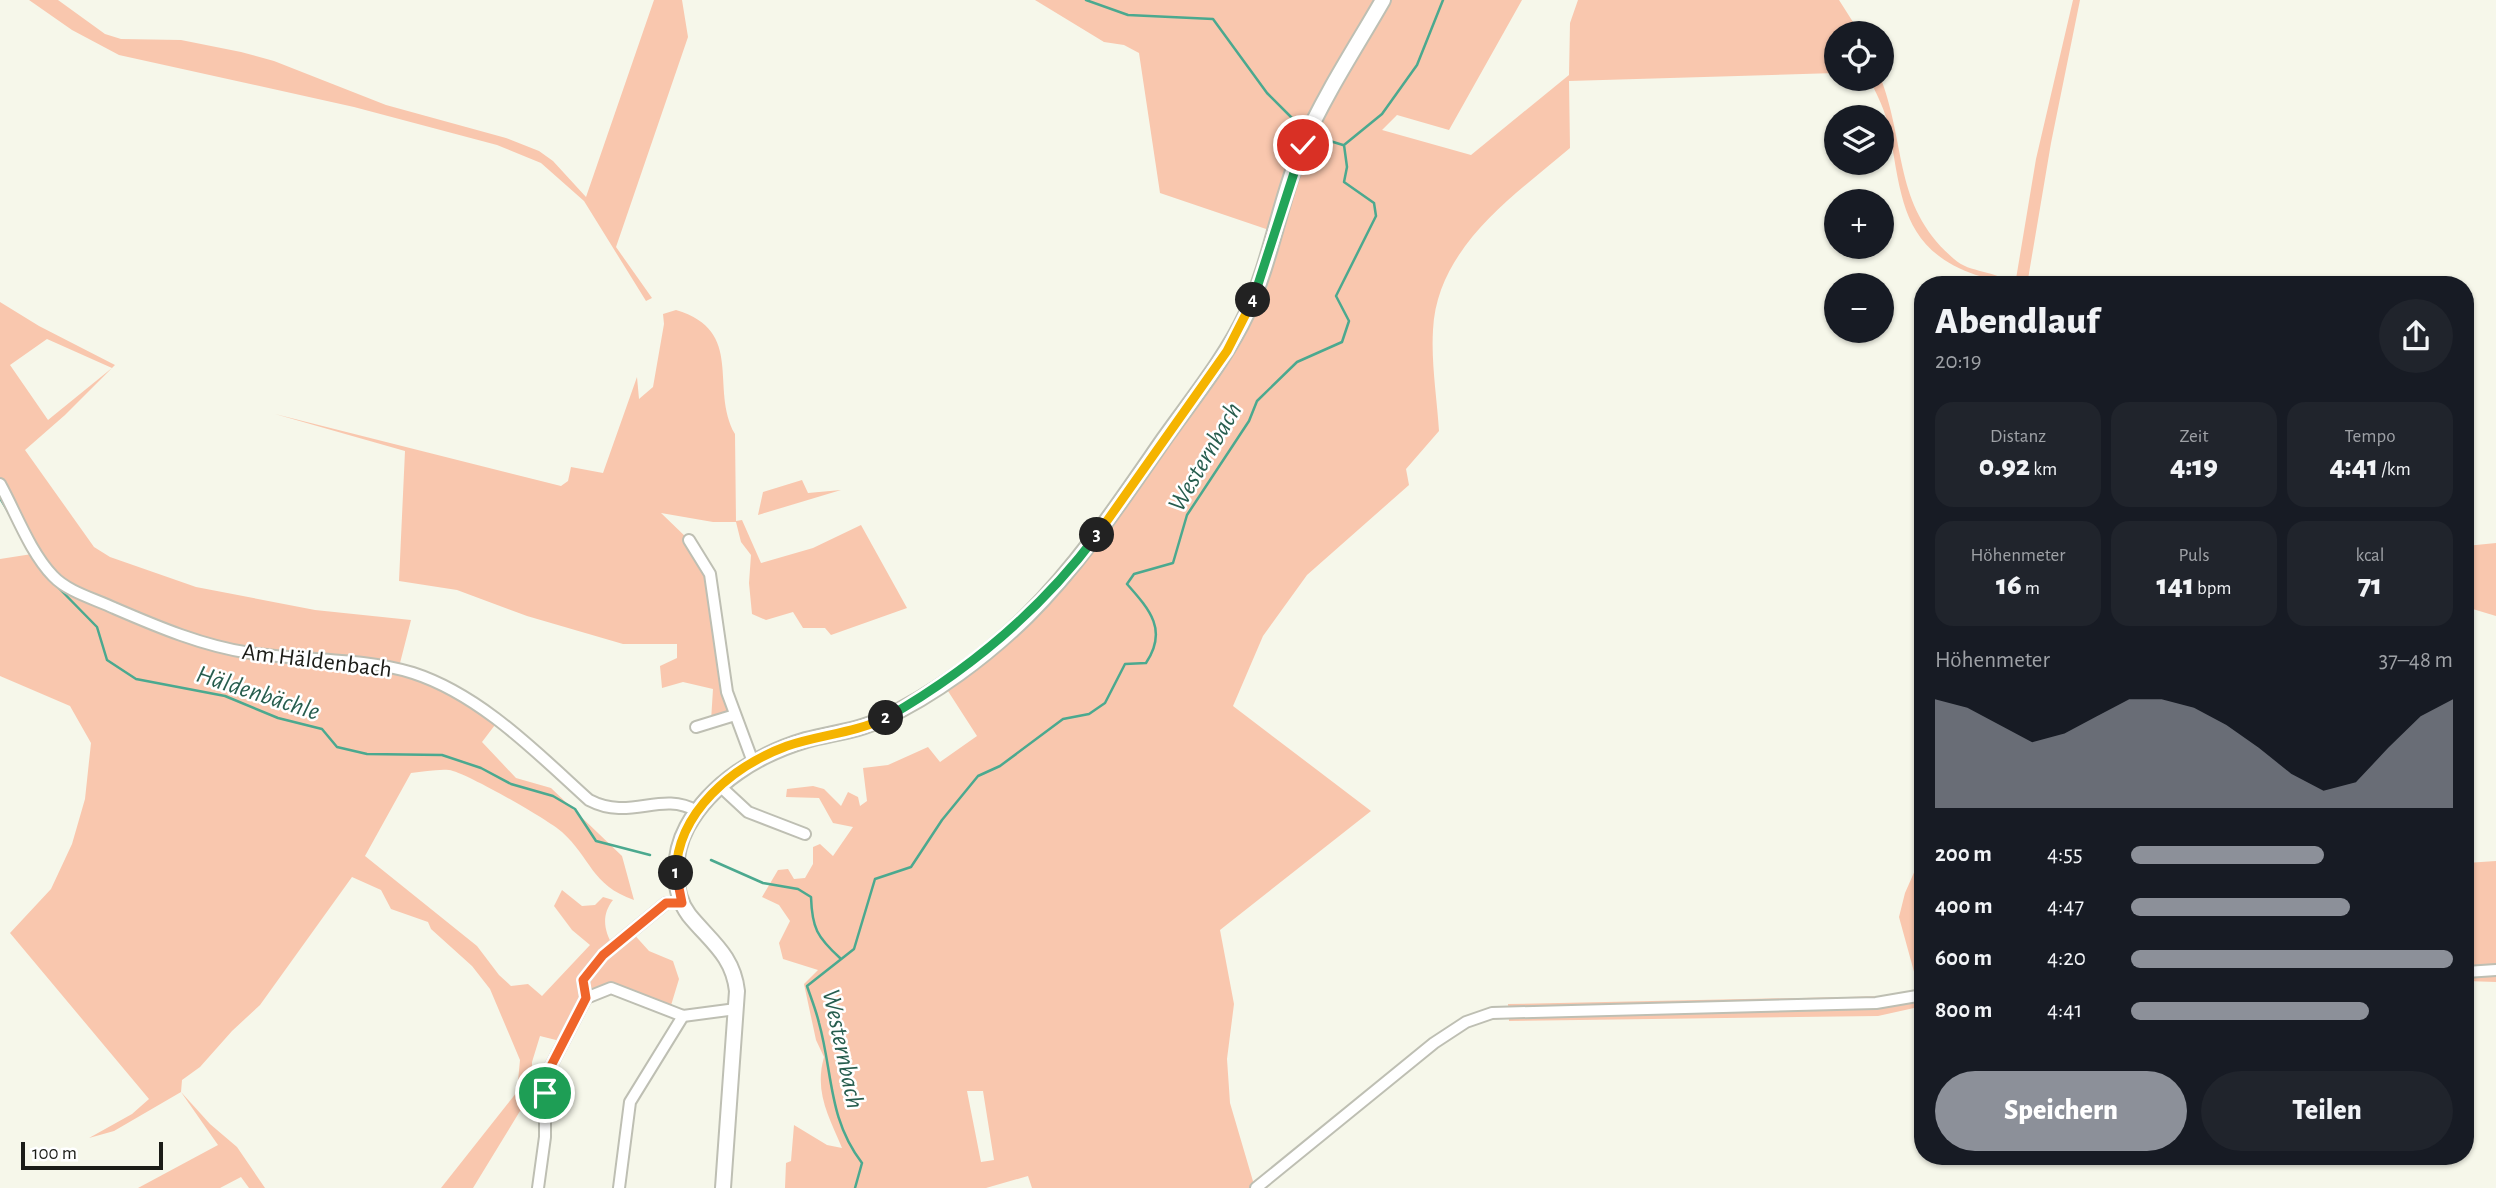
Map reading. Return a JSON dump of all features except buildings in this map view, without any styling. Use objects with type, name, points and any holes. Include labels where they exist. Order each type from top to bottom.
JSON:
[{"type":"street","points":[[723,1188],[737,990],[732,965],[682,903],[676,875],[677,853],[685,829],[697,811],[721,786],[753,762],[785,747],[884,719],[958,673],[1026,617],[1108,520],[1227,351],[1261,282],[1303,145],[1383,0]]},
{"type":"street","name":"Am Häldenbach","points":[[0,484],[44,564],[63,584],[80,593],[186,637],[231,650],[376,665],[412,673],[464,697],[498,721],[589,800],[601,806],[624,810],[680,803],[697,811]]},
{"type":"street","points":[[689,540],[710,574],[719,618],[719,651],[735,715],[753,762]]},
{"type":"street","points":[[696,727],[735,715]]},
{"type":"street","points":[[721,786],[746,811],[805,834]]},
{"type":"street","points":[[538,1188],[545,1137],[545,1093],[551,1066],[586,998],[583,980],[603,955],[666,903],[682,903]]},
{"type":"street","points":[[2474,971],[2496,970]]},
{"type":"street","points":[[586,998],[611,988],[683,1016],[736,1009]]},
{"type":"street","points":[[1256,1188],[1434,1043],[1466,1022],[1492,1013],[1876,1003],[1914,997]]},
{"type":"street","points":[[619,1188],[630,1102],[683,1016]]},
{"type":"shaded area","points":[[29,0],[58,0],[105,34],[121,39],[181,40],[241,52],[274,61],[386,105],[506,138],[539,151],[553,161],[586,197],[654,0],[682,0],[688,37],[616,247],[652,298],[646,301],[584,201],[541,163],[497,145],[354,107],[119,55],[72,30]]},
{"type":"shaded area","points":[[1035,0],[1522,0],[1449,130],[1397,115],[1382,130],[1471,155],[1569,75],[1570,23],[1578,0],[1839,0],[1852,21],[1824,21],[1824,73],[1569,81],[1570,148],[1482,226],[1448,273],[1438,300],[1433,330],[1433,368],[1439,431],[1406,469],[1409,485],[1307,575],[1263,636],[1233,706],[1371,811],[1220,930],[1234,1004],[1227,1059],[1230,1103],[1255,1188],[1032,1188],[1028,1176],[986,1188],[785,1188],[786,1163],[791,1161],[794,1125],[827,1145],[842,1148],[824,1104],[821,1070],[824,1057],[816,1040],[804,984],[818,970],[783,959],[779,943],[790,921],[779,905],[762,897],[778,870],[788,869],[794,879],[805,878],[813,864],[813,847],[820,844],[833,856],[853,827],[833,823],[819,798],[786,797],[787,789],[813,786],[824,789],[841,806],[848,792],[858,797],[860,806],[867,801],[863,768],[888,765],[928,747],[940,762],[977,736],[946,688],[1026,617],[1227,351],[1275,232],[1160,193],[1139,53],[1124,45],[1104,42]],"holes":[[[967,1091],[983,1091],[994,1160],[981,1162]]]},
{"type":"shaded area","points":[[2073,0],[2080,0],[2051,143],[2029,276],[2016,276],[2036,159]]},
{"type":"shaded area","points":[[1875,91],[1885,91],[1889,105],[1881,105]]},
{"type":"shaded area","points":[[1894,128],[1911,197],[1934,239],[1960,264],[1998,276],[1976,275],[1951,264],[1933,251],[1909,218],[1894,156]]},
{"type":"shaded area","points":[[0,302],[39,326],[115,365],[65,415],[25,450],[94,547],[110,557],[196,587],[315,610],[411,620],[400,663],[379,665],[412,673],[498,721],[482,742],[516,778],[551,788],[622,856],[634,900],[620,894],[600,879],[562,832],[488,787],[449,770],[411,773],[365,856],[477,946],[511,986],[528,984],[542,996],[590,945],[572,930],[554,906],[562,890],[582,906],[595,905],[603,897],[613,900],[605,923],[613,946],[631,931],[649,951],[673,961],[679,979],[669,1012],[611,988],[586,998],[564,1042],[540,1036],[532,1062],[532,1089],[545,1093],[545,1115],[520,1111],[473,1188],[441,1188],[517,1092],[520,1060],[490,989],[472,966],[431,929],[428,922],[391,909],[381,890],[352,877],[260,1005],[200,1067],[182,1080],[181,1092],[114,1131],[89,1138],[132,1114],[149,1099],[10,933],[51,889],[72,844],[85,799],[91,743],[70,706],[0,676],[0,559],[32,554],[0,498]],"holes":[[[47,339],[112,368],[48,420],[10,365]]]},
{"type":"shaded area","points":[[676,310],[698,319],[711,332],[719,346],[728,416],[735,434],[736,521],[742,520],[761,563],[813,548],[861,525],[907,608],[831,635],[825,628],[803,628],[793,612],[766,620],[752,614],[749,583],[751,555],[741,542],[736,522],[713,522],[661,513],[689,540],[710,574],[735,715],[711,721],[713,689],[683,682],[662,688],[660,666],[677,658],[677,644],[623,644],[527,616],[457,590],[399,581],[405,451],[275,414],[561,486],[568,481],[571,467],[603,473],[637,377],[639,399],[653,387],[664,324],[663,314]]},
{"type":"shaded area","points":[[802,480],[808,493],[841,490],[758,515],[763,492]]},
{"type":"shaded area","points":[[2496,543],[2496,616],[2474,609],[2474,545]]},
{"type":"shaded area","points":[[2496,861],[2496,982],[2474,981],[2474,862]]},
{"type":"shaded area","points":[[1914,872],[1914,972],[1899,917]]},
{"type":"shaded area","points":[[1914,991],[1914,1008],[1878,1016],[1509,1021],[1508,1004],[1893,996]]},
{"type":"shaded area","points":[[181,1092],[210,1124],[237,1147],[265,1188],[249,1188],[241,1177],[220,1188],[138,1188],[218,1145]]},
{"type":"waterway","points":[[1086,0],[1128,15],[1213,19],[1267,93],[1292,118]]},
{"type":"waterway","name":"Westernbach","points":[[855,1188],[862,1163],[851,1146],[837,1113],[823,1042],[807,986],[854,949],[875,879],[911,867],[942,820],[978,776],[1000,766],[1063,719],[1089,714],[1105,703],[1125,664],[1146,663],[1156,640],[1156,630],[1149,612],[1127,584],[1134,574],[1173,563],[1187,515],[1249,421],[1257,401],[1297,362],[1342,342],[1349,321],[1336,296],[1376,216],[1374,203],[1344,182],[1347,167],[1344,145],[1382,114],[1417,65],[1443,0]]},
{"type":"waterway","points":[[1330,141],[1343,145]]},
{"type":"waterway","name":"Häldenbächle","points":[[0,498],[9,513]]},
{"type":"waterway","name":"Häldenbächle","points":[[49,578],[97,627],[107,660],[136,679],[225,696],[278,718],[322,729],[337,747],[367,754],[442,755],[481,768],[511,784],[553,796],[575,809],[596,841],[650,855]]},
{"type":"waterway","name":"Häldenbächle","points":[[711,860],[763,883],[798,889],[811,897],[817,931],[840,958]]},
{"type":"route","points":[[545,1093],[551,1066],[586,998],[583,980],[603,955],[666,903],[682,903],[676,875],[679,845],[685,829],[697,811],[721,786],[753,762],[785,747],[884,719],[948,680],[1026,617],[1094,539],[1227,351],[1261,282],[1303,145]]}]
